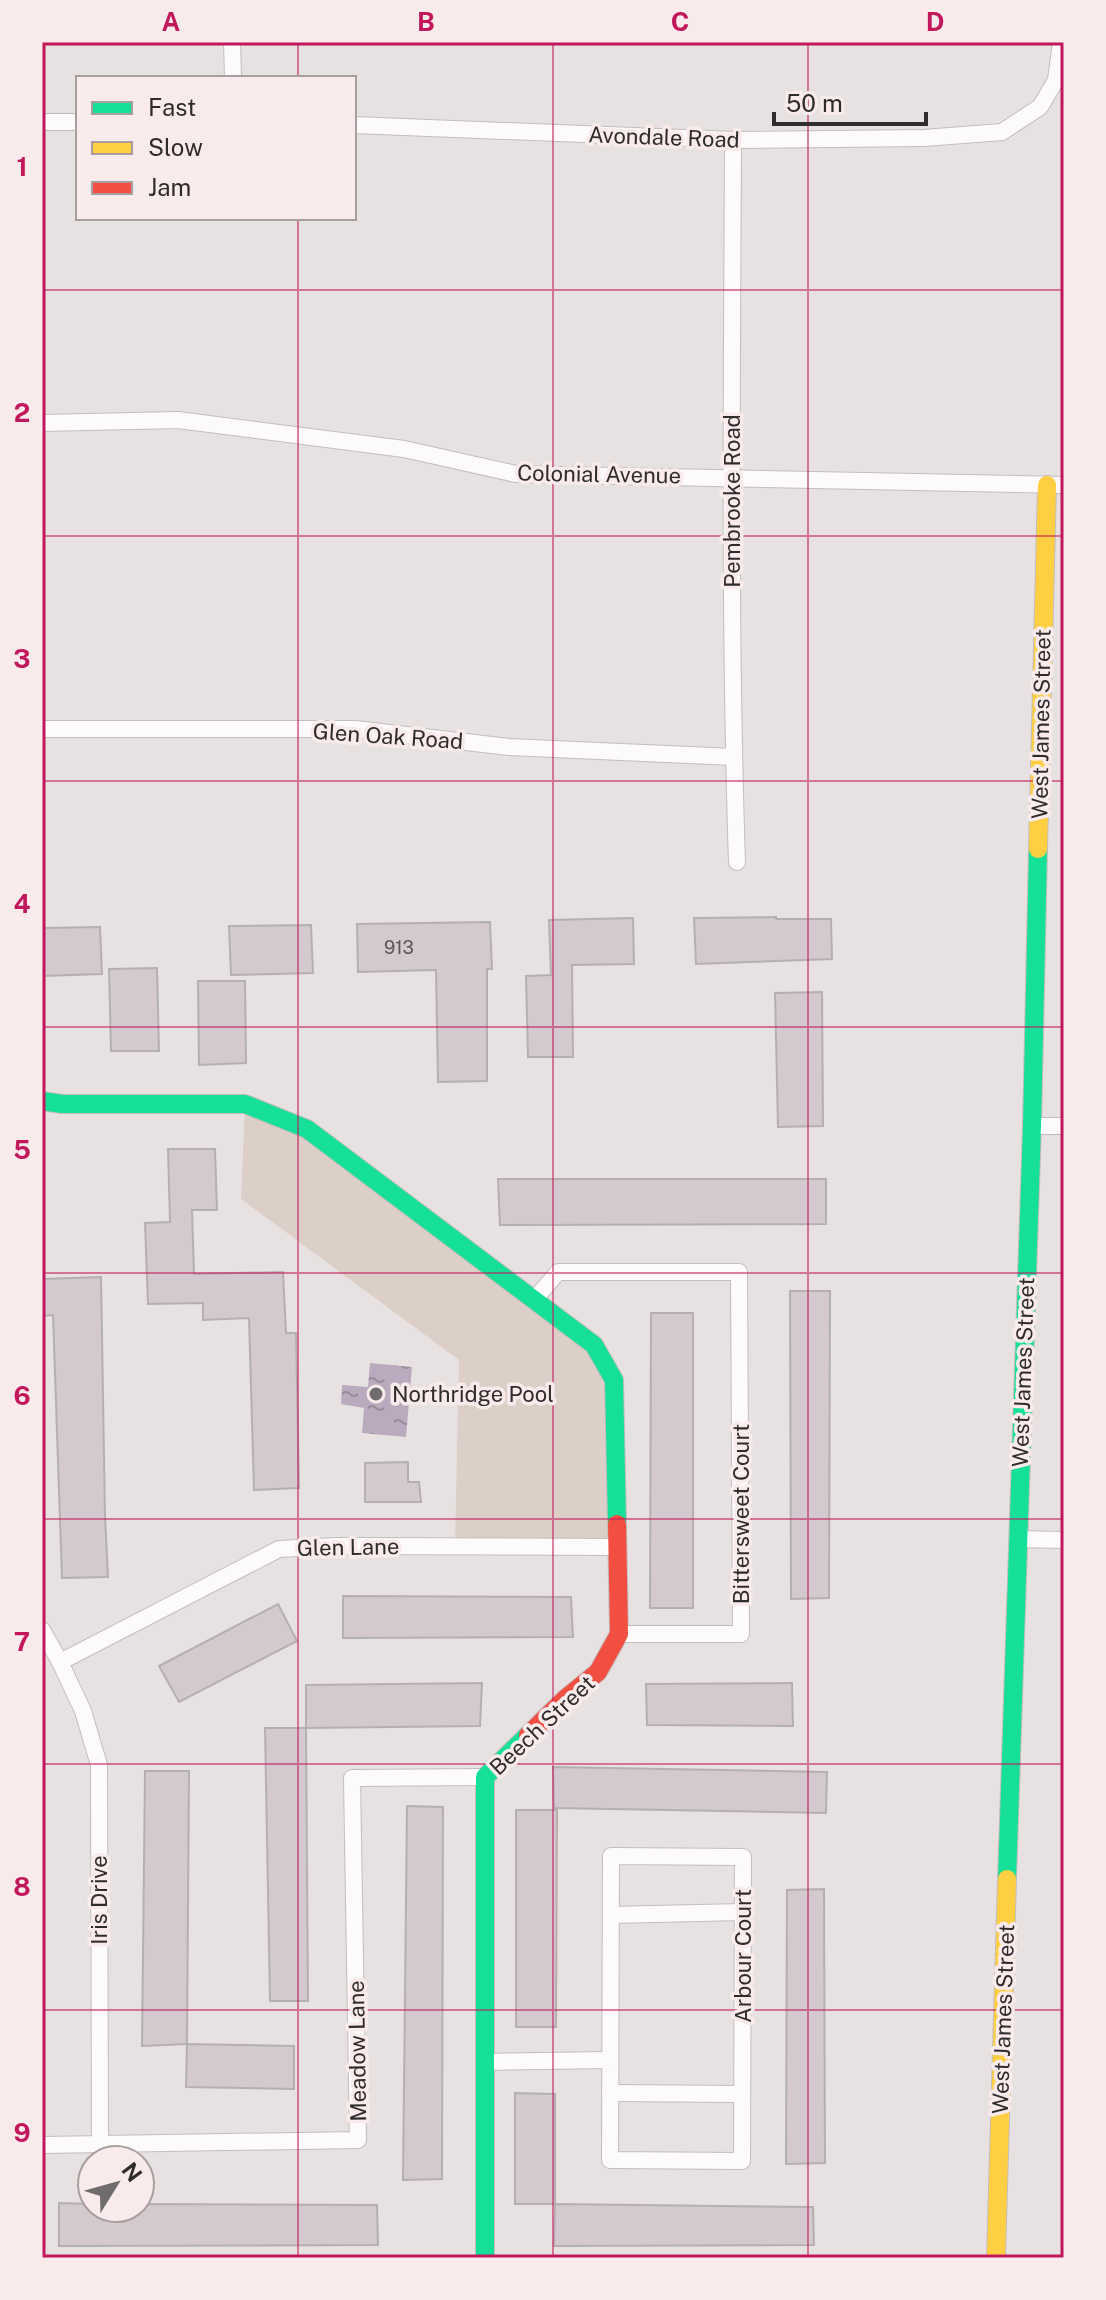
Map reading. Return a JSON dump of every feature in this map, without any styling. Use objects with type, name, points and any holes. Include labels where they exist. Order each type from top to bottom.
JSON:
[{"type":"street","points":[[232,42],[233,76]]},
{"type":"street","name":"Avondale Road","points":[[356,125],[733,140],[924,138],[1002,132],[1040,107],[1056,80],[1061,42]]},
{"type":"street","points":[[42,122],[76,122]]},
{"type":"street","name":"Pembrooke Road","points":[[733,140],[732,477],[737,862]]},
{"type":"street","name":"Colonial Avenue","points":[[42,423],[178,420],[404,449],[516,474],[1056,485]]},
{"type":"street","name":"West James Street","points":[[996,2258],[1017,1539],[1056,485]]},
{"type":"street","name":"Glen Oak Road","points":[[42,729],[355,729],[509,747],[734,757]]},
{"type":"street","points":[[42,1101],[62,1104],[245,1104],[307,1129],[594,1345],[614,1380],[619,1634]]},
{"type":"street","points":[[1032,1126],[1064,1126]]},
{"type":"street","name":"Bittersweet Court","points":[[535,1299],[558,1272],[739,1272],[741,1634],[619,1634]]},
{"type":"street","points":[[1017,1539],[1064,1540]]},
{"type":"street","name":"Glen Lane","points":[[60,1662],[279,1549],[337,1546],[616,1547]]},
{"type":"street","name":"Iris Drive","points":[[42,1630],[83,1711],[99,1765],[100,2144]]},
{"type":"street","name":"Beech Street","points":[[485,2258],[485,1777],[554,1709],[598,1672],[619,1634]]},
{"type":"street","name":"Meadow Lane","points":[[152,2144],[358,2140],[352,1778],[485,1777]]},
{"type":"street","name":"Arbour Court","points":[[611,1856],[743,1857],[742,2161],[610,2160],[611,1915],[611,1856]]},
{"type":"street","points":[[611,1915],[743,1912]]},
{"type":"street","points":[[484,2062],[610,2060]]},
{"type":"street","points":[[610,2093],[742,2094]]},
{"type":"street","name":"Meadow Lane","points":[[42,2145],[76,2145]]},
{"type":"shaded area","points":[[245,1104],[307,1129],[535,1299],[614,1380],[616,1547],[455,1546],[459,1360],[241,1199]]},
{"type":"water","name":"Northridge Pool","points":[[370,1363],[412,1367],[406,1437],[362,1433],[364,1408],[341,1404],[342,1385],[368,1387]]},
{"type":"building","points":[[633,918],[634,964],[572,965],[573,1057],[528,1057],[526,976],[551,975],[549,920]]},
{"type":"building","points":[[694,918],[831,919],[832,959],[696,964]]},
{"type":"building","points":[[490,922],[492,969],[487,969],[487,1081],[438,1082],[436,970],[358,972],[357,924]]},
{"type":"building","points":[[311,925],[313,973],[231,975],[229,926]]},
{"type":"building","points":[[100,927],[102,974],[42,976],[42,928]]},
{"type":"building","points":[[157,968],[159,1051],[111,1051],[109,969]]},
{"type":"building","points":[[198,981],[245,981],[246,1063],[199,1065]]},
{"type":"building","points":[[822,992],[823,1126],[778,1127],[775,993]]},
{"type":"building","points":[[168,1149],[215,1149],[217,1210],[192,1210],[194,1274],[283,1272],[286,1333],[296,1333],[299,1488],[254,1490],[249,1318],[203,1320],[203,1303],[148,1304],[145,1223],[170,1222]]},
{"type":"building","points":[[498,1179],[826,1179],[826,1224],[500,1225]]},
{"type":"building","points":[[101,1277],[108,1577],[62,1578],[53,1315],[42,1316],[42,1279]]},
{"type":"building","points":[[790,1291],[830,1291],[829,1598],[791,1599]]},
{"type":"building","points":[[651,1313],[693,1313],[693,1608],[650,1608]]},
{"type":"building","points":[[408,1462],[408,1482],[419,1482],[421,1502],[365,1502],[365,1463]]},
{"type":"building","points":[[343,1596],[571,1597],[573,1637],[343,1638]]},
{"type":"building","points":[[278,1604],[297,1641],[179,1702],[159,1666]]},
{"type":"building","points":[[482,1683],[480,1726],[306,1728],[306,1685]]},
{"type":"building","points":[[792,1683],[793,1726],[647,1725],[646,1684]]},
{"type":"building","points":[[265,1728],[306,1728],[308,2001],[270,2001]]},
{"type":"building","points":[[553,1767],[827,1772],[826,1813],[554,1808]]},
{"type":"building","points":[[145,1771],[189,1771],[187,2044],[142,2046]]},
{"type":"building","points":[[407,1806],[443,1807],[442,2179],[403,2180]]},
{"type":"building","points":[[516,1810],[557,1810],[556,2027],[516,2027]]},
{"type":"building","points":[[824,1889],[825,2163],[786,2164],[787,1890]]},
{"type":"building","points":[[187,2044],[294,2046],[294,2089],[186,2087]]},
{"type":"building","points":[[515,2093],[555,2094],[555,2204],[515,2204]]},
{"type":"building","points":[[59,2203],[76,2204],[76,2224],[156,2224],[156,2204],[377,2205],[378,2245],[59,2246]]},
{"type":"building","points":[[555,2204],[813,2207],[814,2245],[554,2246]]},
{"type":"traffic: fast","points":[[1007,1879],[1038,849]]},
{"type":"traffic: fast","points":[[42,1101],[62,1104],[245,1104],[307,1129],[594,1345],[614,1380],[617,1524]]},
{"type":"traffic: fast","points":[[485,2258],[485,1777],[528,1735]]},
{"type":"traffic: slow","points":[[1038,849],[1047,485]]},
{"type":"traffic: slow","points":[[996,2258],[1007,1879]]},
{"type":"traffic: jam","points":[[528,1735],[598,1672],[619,1634],[617,1524]]},
{"type":"place","name":"Northridge Pool","points":[[376,1394]]}]
